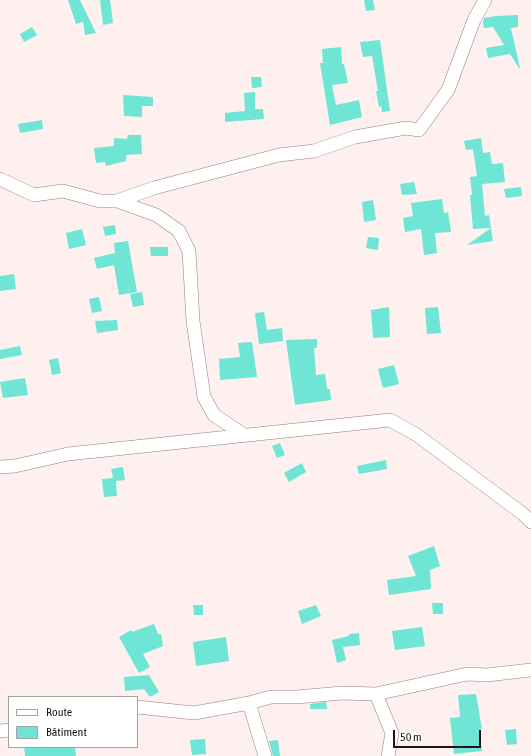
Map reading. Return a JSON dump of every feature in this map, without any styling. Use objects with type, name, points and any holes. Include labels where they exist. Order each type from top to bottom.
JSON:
[{"type":"street","points":[[0,179],[34,195],[63,191],[100,201],[117,201],[154,188],[279,155],[314,151],[354,137],[406,128],[419,130],[448,90],[474,20],[485,0]]},
{"type":"street","points":[[117,201],[156,215],[179,231],[189,251],[193,321],[204,397],[214,415],[244,435]]},
{"type":"street","points":[[0,467],[15,466],[68,454],[390,420],[417,435],[523,514],[531,522]]},
{"type":"street","points":[[138,707],[194,712],[250,703],[271,697],[296,697],[342,693],[376,694],[467,674],[487,675],[531,670]]},
{"type":"street","points":[[376,694],[392,733],[388,756]]},
{"type":"street","points":[[250,703],[265,756]]},
{"type":"building","points":[[68,0],[80,0],[96,33],[85,35],[83,22],[76,24]]},
{"type":"building","points":[[100,0],[110,0],[113,23],[103,25]]},
{"type":"building","points":[[364,0],[373,0],[375,10],[366,11]]},
{"type":"building","points":[[518,15],[518,27],[511,28],[520,68],[510,54],[488,58],[486,48],[504,45],[493,27],[484,28],[483,21],[484,18]]},
{"type":"building","points":[[32,27],[37,35],[24,42],[20,34]]},
{"type":"building","points":[[380,40],[390,111],[382,112],[381,106],[379,107],[376,91],[378,91],[372,56],[363,57],[360,42]]},
{"type":"building","points":[[341,47],[342,64],[344,64],[348,83],[332,85],[336,105],[359,100],[362,117],[330,125],[320,63],[323,63],[322,49]]},
{"type":"building","points":[[251,77],[261,77],[262,87],[252,88]]},
{"type":"building","points":[[255,92],[255,109],[263,109],[264,119],[225,122],[225,113],[245,111],[244,93]]},
{"type":"building","points":[[123,95],[153,97],[153,106],[142,106],[142,117],[124,116]]},
{"type":"building","points":[[42,120],[43,129],[20,133],[18,124]]},
{"type":"building","points":[[128,135],[141,135],[142,154],[126,155],[126,161],[106,166],[105,162],[96,163],[94,148],[114,146],[114,138],[127,139]]},
{"type":"building","points":[[481,138],[483,153],[490,152],[492,164],[503,163],[505,182],[482,184],[485,216],[489,215],[491,228],[473,229],[470,177],[477,176],[473,149],[466,150],[464,141]]},
{"type":"building","points":[[414,182],[417,194],[402,195],[400,184]]},
{"type":"building","points":[[521,187],[522,196],[506,198],[504,189]]},
{"type":"building","points":[[442,199],[444,213],[448,212],[451,232],[435,233],[437,253],[424,255],[421,229],[405,232],[403,218],[413,216],[411,203]]},
{"type":"building","points":[[373,200],[376,220],[364,222],[362,202]]},
{"type":"building","points":[[115,225],[116,234],[105,236],[103,227]]},
{"type":"building","points":[[491,228],[493,241],[467,245]]},
{"type":"building","points":[[82,229],[86,245],[69,249],[66,233]]},
{"type":"building","points":[[368,237],[379,238],[378,250],[366,248]]},
{"type":"building","points":[[128,241],[137,292],[119,295],[114,265],[97,269],[94,258],[115,253],[114,243]]},
{"type":"building","points":[[150,247],[168,247],[168,256],[151,256]]},
{"type":"building","points":[[14,274],[16,289],[0,291],[0,276]]},
{"type":"building","points":[[142,292],[144,305],[133,307],[130,294]]},
{"type":"building","points":[[99,297],[102,311],[92,313],[89,299]]},
{"type":"building","points":[[389,307],[390,337],[373,338],[371,310]]},
{"type":"building","points":[[438,307],[441,333],[427,334],[425,308]]},
{"type":"building","points":[[264,312],[267,330],[282,328],[283,341],[259,344],[255,313]]},
{"type":"building","points":[[117,320],[118,330],[97,333],[95,321]]},
{"type":"building","points":[[317,339],[317,348],[314,348],[316,375],[325,374],[327,389],[330,389],[331,400],[295,405],[286,340]]},
{"type":"building","points":[[252,342],[257,377],[220,380],[219,359],[240,357],[238,343]]},
{"type":"building","points":[[20,346],[22,355],[0,359],[0,350]]},
{"type":"building","points":[[58,358],[61,373],[52,375],[49,360]]},
{"type":"building","points":[[394,365],[399,384],[383,388],[378,369]]},
{"type":"building","points":[[25,378],[28,395],[3,398],[0,382]]},
{"type":"building","points":[[280,443],[285,455],[277,458],[272,446]]},
{"type":"building","points":[[386,460],[387,469],[359,474],[357,466]]},
{"type":"building","points":[[302,463],[306,472],[289,482],[284,473]]},
{"type":"building","points":[[123,467],[125,480],[116,481],[117,496],[104,497],[102,479],[113,478],[111,469]]},
{"type":"building","points":[[434,546],[440,566],[430,570],[431,589],[389,595],[387,580],[416,576],[408,556]]},
{"type":"building","points":[[432,603],[443,603],[443,614],[433,614]]},
{"type":"building","points":[[193,605],[203,605],[203,615],[194,615]]},
{"type":"building","points":[[316,605],[321,616],[302,624],[298,611]]},
{"type":"building","points":[[154,624],[158,634],[161,634],[163,646],[143,654],[150,667],[139,673],[119,637],[131,630],[132,632]]},
{"type":"building","points":[[422,627],[425,646],[395,650],[392,631]]},
{"type":"building","points":[[359,633],[360,645],[343,647],[346,660],[337,663],[332,640],[349,636],[349,634]]},
{"type":"building","points":[[226,637],[229,661],[196,666],[193,642]]},
{"type":"building","points":[[149,675],[159,692],[150,697],[144,689],[125,691],[124,677]]},
{"type":"building","points":[[476,694],[482,729],[479,730],[482,751],[454,754],[450,718],[460,717],[458,695]]},
{"type":"building","points":[[326,702],[327,709],[310,709],[310,704]]},
{"type":"building","points":[[516,729],[517,744],[507,745],[505,730]]},
{"type":"building","points":[[205,739],[206,754],[192,755],[190,740]]},
{"type":"building","points":[[278,740],[280,756],[273,756],[269,741]]},
{"type":"building","points":[[24,748],[75,748],[76,756],[25,756]]}]
